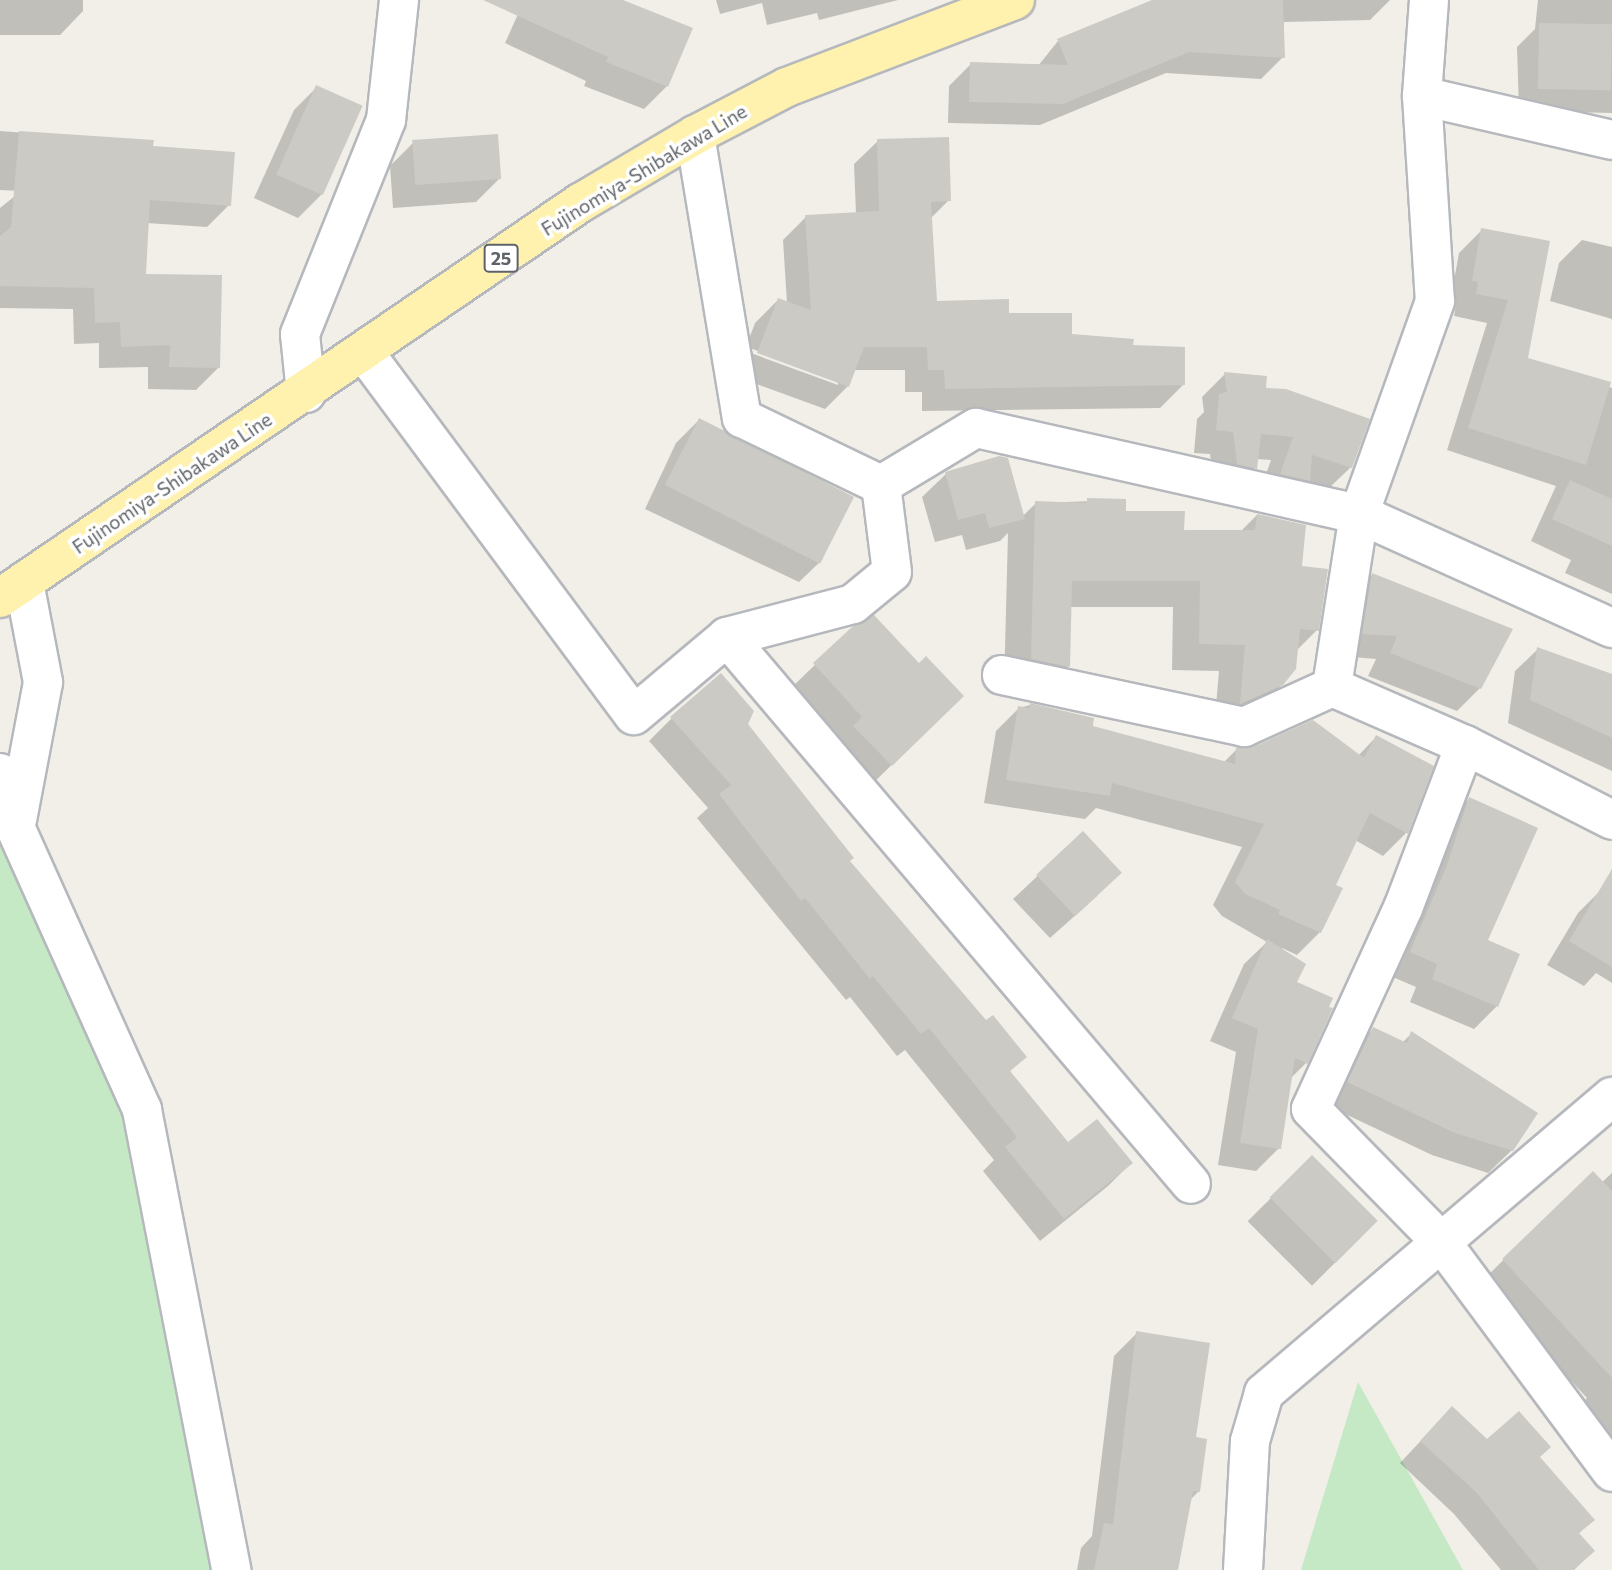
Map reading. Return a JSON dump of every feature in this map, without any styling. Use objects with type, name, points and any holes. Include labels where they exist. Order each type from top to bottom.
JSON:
[{"type":"main road","name":"Fujinomiya-Shibakawa Line","points":[[12,590],[306,393],[580,203],[695,135],[787,87],[993,4]]},
{"type":"street","points":[[306,393],[300,334],[386,121],[399,0]]},
{"type":"street","points":[[1332,687],[1359,514],[1436,301],[1422,96],[1429,0]]},
{"type":"street","points":[[1422,96],[1612,140]]},
{"type":"street","points":[[695,135],[742,418],[881,485]]},
{"type":"street","points":[[364,352],[634,715],[727,637],[853,604],[892,572],[881,485]]},
{"type":"street","points":[[881,485],[975,428],[1359,514],[1612,628]]},
{"type":"street","points":[[12,590],[43,682],[16,829]]},
{"type":"street","points":[[727,637],[1191,1184]]},
{"type":"street","points":[[1002,676],[1244,727],[1332,687],[1465,746],[1612,820]]},
{"type":"street","points":[[1465,746],[1404,908],[1311,1108],[1442,1243],[1612,1472]]},
{"type":"street","points":[[0,772],[16,829],[142,1110],[231,1570]]},
{"type":"street","points":[[1243,1570],[1250,1441],[1264,1393],[1442,1243],[1608,1109]]},
{"type":"green space","points":[[0,819],[80,936],[181,1201],[212,1570],[0,1570]]},
{"type":"green space","points":[[1358,1382],[1463,1570],[1301,1570]]},
{"type":"building","points":[[483,0],[623,0],[693,28],[668,87],[606,62],[608,57]]},
{"type":"building","points":[[1152,0],[1283,0],[1285,58],[1189,52],[1063,104],[969,102],[970,62],[1068,65],[1057,39]]},
{"type":"building","points":[[1539,23],[1612,24],[1611,90],[1538,89]]},
{"type":"building","points":[[316,85],[363,106],[323,195],[276,175]]},
{"type":"building","points":[[19,131],[154,140],[153,146],[235,152],[231,206],[150,200],[146,274],[222,275],[220,368],[169,367],[170,345],[121,347],[120,322],[95,323],[94,288],[0,286],[0,236],[11,227]]},
{"type":"building","points":[[498,134],[501,179],[415,185],[412,140]]},
{"type":"building","points":[[949,137],[951,201],[931,202],[937,301],[1009,299],[1009,313],[1072,313],[1072,334],[1134,339],[1133,345],[1185,347],[1185,385],[945,389],[944,370],[928,370],[927,347],[864,347],[849,387],[757,353],[778,298],[811,310],[805,215],[879,211],[877,139]]},
{"type":"building","points":[[1481,228],[1550,241],[1528,358],[1611,382],[1586,465],[1468,428],[1508,300],[1476,294],[1478,282],[1472,281]]},
{"type":"building","points":[[1224,372],[1267,376],[1266,388],[1286,389],[1370,419],[1352,468],[1312,455],[1310,481],[1280,474],[1293,437],[1261,434],[1257,469],[1237,464],[1233,432],[1216,430],[1219,394],[1227,392]]},
{"type":"building","points":[[699,418],[854,497],[820,564],[665,485]]},
{"type":"building","points":[[999,456],[1008,458],[1025,519],[989,528],[985,513],[958,520],[945,472]]},
{"type":"building","points":[[1570,480],[1612,499],[1612,546],[1552,519]]},
{"type":"building","points":[[1087,498],[1126,499],[1126,511],[1185,511],[1184,530],[1255,530],[1257,514],[1306,525],[1302,566],[1328,569],[1319,631],[1300,629],[1296,669],[1283,685],[1240,704],[1245,645],[1199,644],[1200,581],[1072,581],[1070,667],[1031,659],[1035,501],[1087,503]]},
{"type":"building","points":[[1372,573],[1513,629],[1481,689],[1390,653],[1397,636],[1362,634]]},
{"type":"building","points":[[874,615],[919,663],[926,656],[964,696],[892,766],[853,726],[862,717],[813,663],[852,627]]},
{"type":"building","points":[[1537,647],[1612,674],[1612,738],[1530,700]]},
{"type":"building","points":[[721,673],[754,711],[748,724],[854,858],[850,861],[986,1020],[993,1015],[1027,1057],[1010,1071],[1068,1142],[1097,1119],[1133,1163],[1064,1219],[1005,1147],[1017,1137],[929,1028],[921,1034],[873,976],[870,979],[805,898],[801,901],[719,794],[731,785],[670,717]]},
{"type":"building","points":[[1030,703],[1094,718],[1093,726],[1235,764],[1236,748],[1253,747],[1313,720],[1364,758],[1376,735],[1434,766],[1408,834],[1370,813],[1336,885],[1343,888],[1321,933],[1278,914],[1280,910],[1245,894],[1235,882],[1264,824],[1112,783],[1110,796],[1006,780],[1018,706],[1030,708]]},
{"type":"building","points":[[1469,797],[1538,828],[1488,940],[1520,954],[1498,1007],[1432,979],[1437,964],[1410,952],[1447,865]]},
{"type":"building","points":[[1083,831],[1122,873],[1075,916],[1036,875]]},
{"type":"building","points":[[1612,869],[1612,967],[1569,941]]},
{"type":"building","points":[[1267,939],[1306,964],[1297,982],[1333,998],[1329,1007],[1333,1008],[1308,1064],[1295,1058],[1281,1149],[1240,1143],[1258,1029],[1232,1018]]},
{"type":"building","points":[[1373,1027],[1407,1043],[1411,1031],[1538,1113],[1513,1151],[1455,1133],[1347,1082]]},
{"type":"building","points":[[1312,1155],[1378,1221],[1335,1263],[1270,1197]]},
{"type":"building","points":[[1593,1171],[1612,1191],[1612,1378],[1502,1259]]},
{"type":"building","points":[[1136,1331],[1210,1343],[1196,1437],[1207,1439],[1200,1492],[1193,1491],[1178,1570],[1094,1570],[1104,1523],[1113,1524]]},
{"type":"building","points":[[1452,1406],[1487,1439],[1519,1411],[1551,1447],[1540,1457],[1595,1520],[1579,1533],[1595,1551],[1573,1570],[1539,1570],[1476,1492],[1420,1441]]}]
